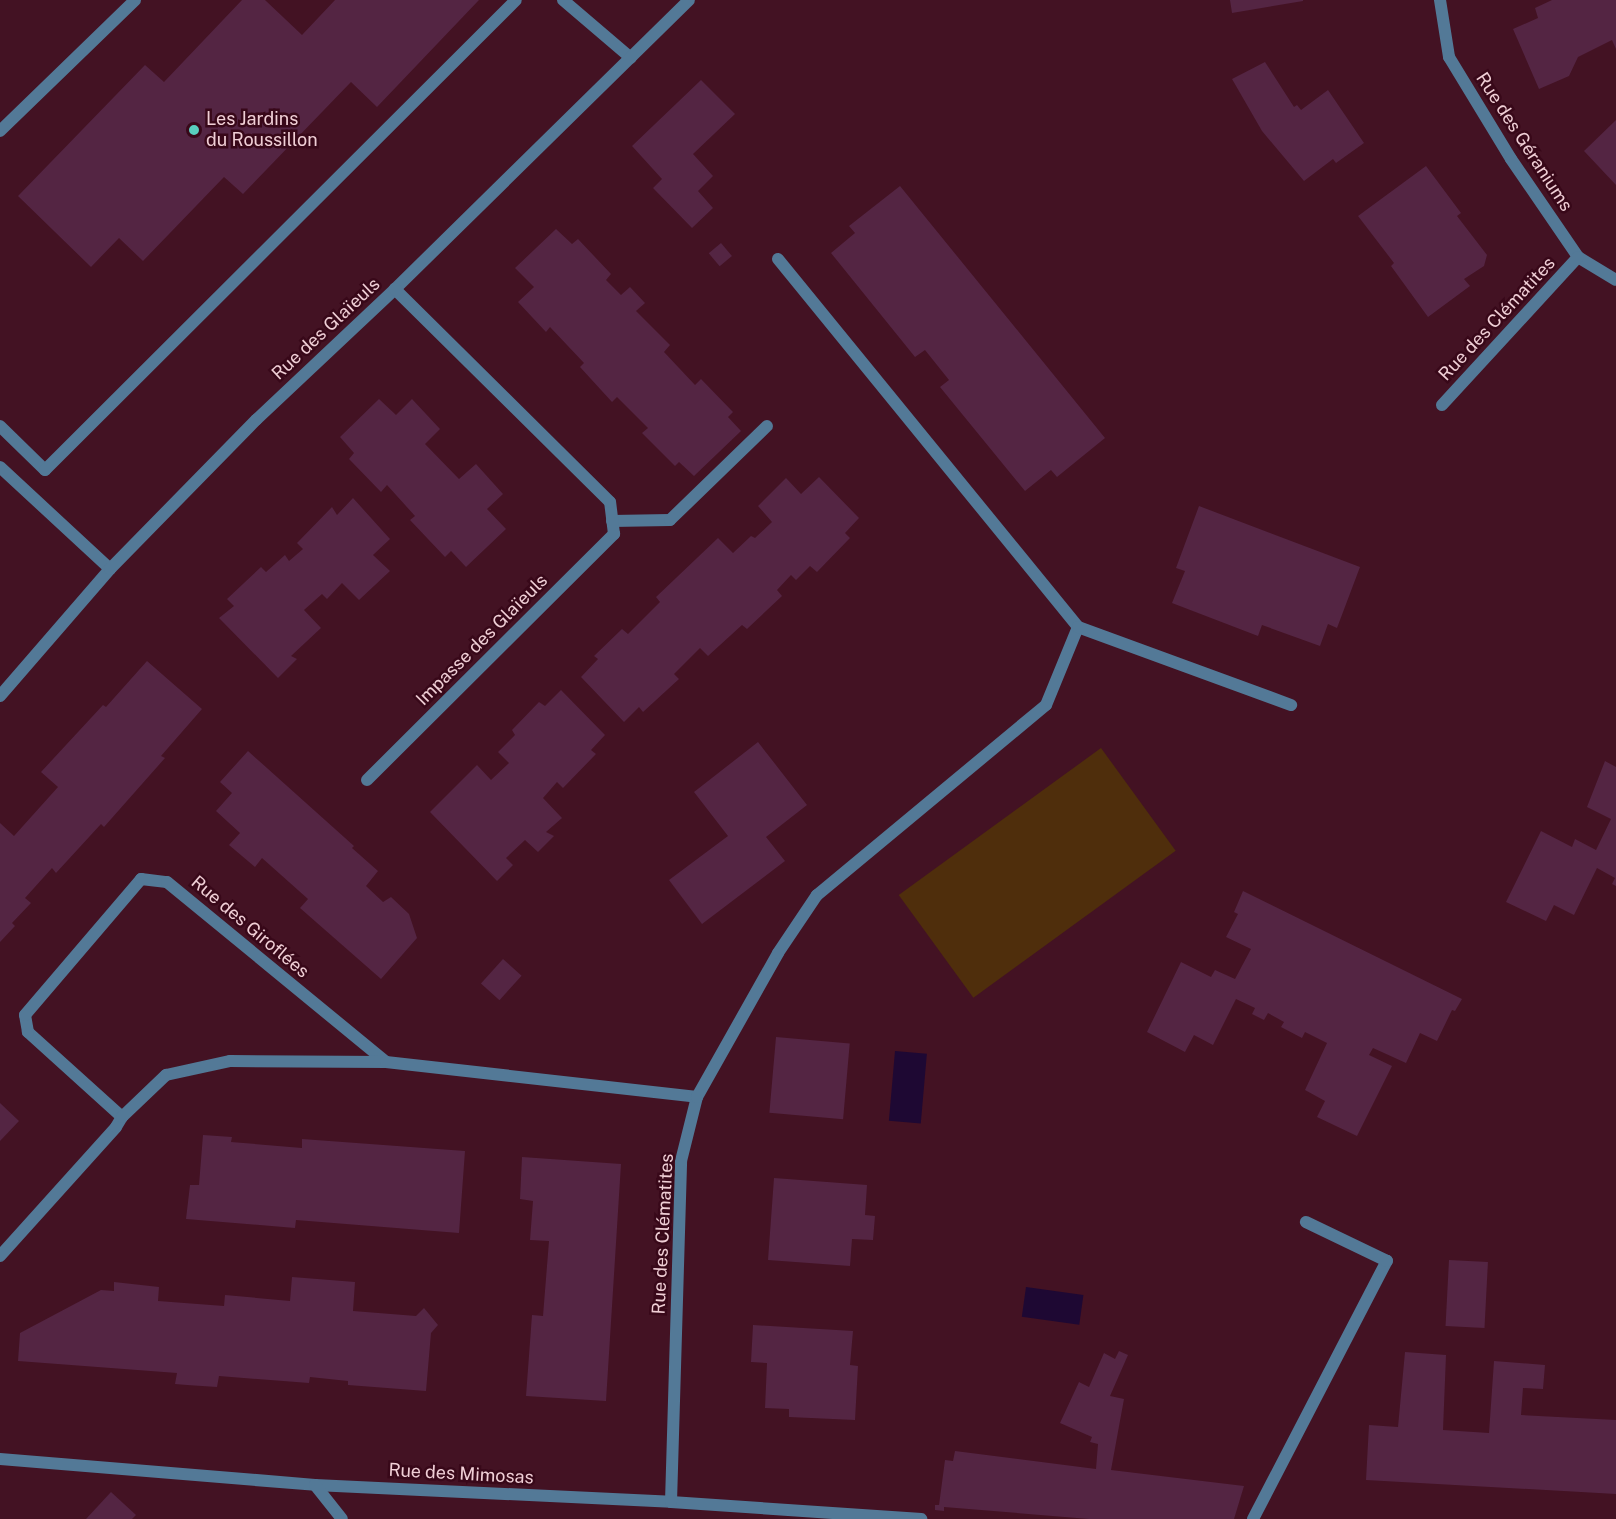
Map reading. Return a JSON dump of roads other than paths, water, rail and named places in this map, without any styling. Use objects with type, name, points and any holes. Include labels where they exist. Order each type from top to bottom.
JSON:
[{"type":"street","points":[[0,131],[135,0]]},
{"type":"street","points":[[0,426],[45,470],[516,0]]},
{"type":"street","points":[[563,0],[631,58]]},
{"type":"street","name":"Rue des Glaïeuls","points":[[0,696],[110,569],[256,420],[395,289],[689,0]]},
{"type":"street","name":"Rue des Géraniums","points":[[1440,0],[1449,57],[1511,159],[1578,257],[1616,280]]},
{"type":"street","name":"Rue des Clématites","points":[[1442,405],[1578,257]]},
{"type":"street","points":[[778,259],[1078,627],[1291,705]]},
{"type":"street","points":[[395,289],[610,502],[612,521],[670,520],[767,426]]},
{"type":"street","points":[[0,467],[110,569]]},
{"type":"street","name":"Impasse des Glaïeuls","points":[[367,780],[614,534],[612,521]]},
{"type":"street","name":"Rue des Clématites","points":[[671,1502],[681,1161],[697,1097],[778,953],[817,895],[1046,705],[1078,627]]},
{"type":"street","name":"Rue des Giroflées","points":[[122,1117],[28,1032],[26,1015],[141,879],[168,882],[386,1062]]},
{"type":"street","points":[[0,1256],[117,1127],[122,1117],[166,1075],[230,1061],[386,1062],[697,1097]]},
{"type":"street","points":[[1253,1519],[1387,1261],[1306,1222]]},
{"type":"street","name":"Rue des Mimosas","points":[[0,1459],[315,1485],[671,1502],[848,1516],[921,1519]]},
{"type":"street","points":[[315,1485],[342,1519]]},
{"type":"place","name":"Les Jardins du Roussillon","points":[[194,130]]}]
